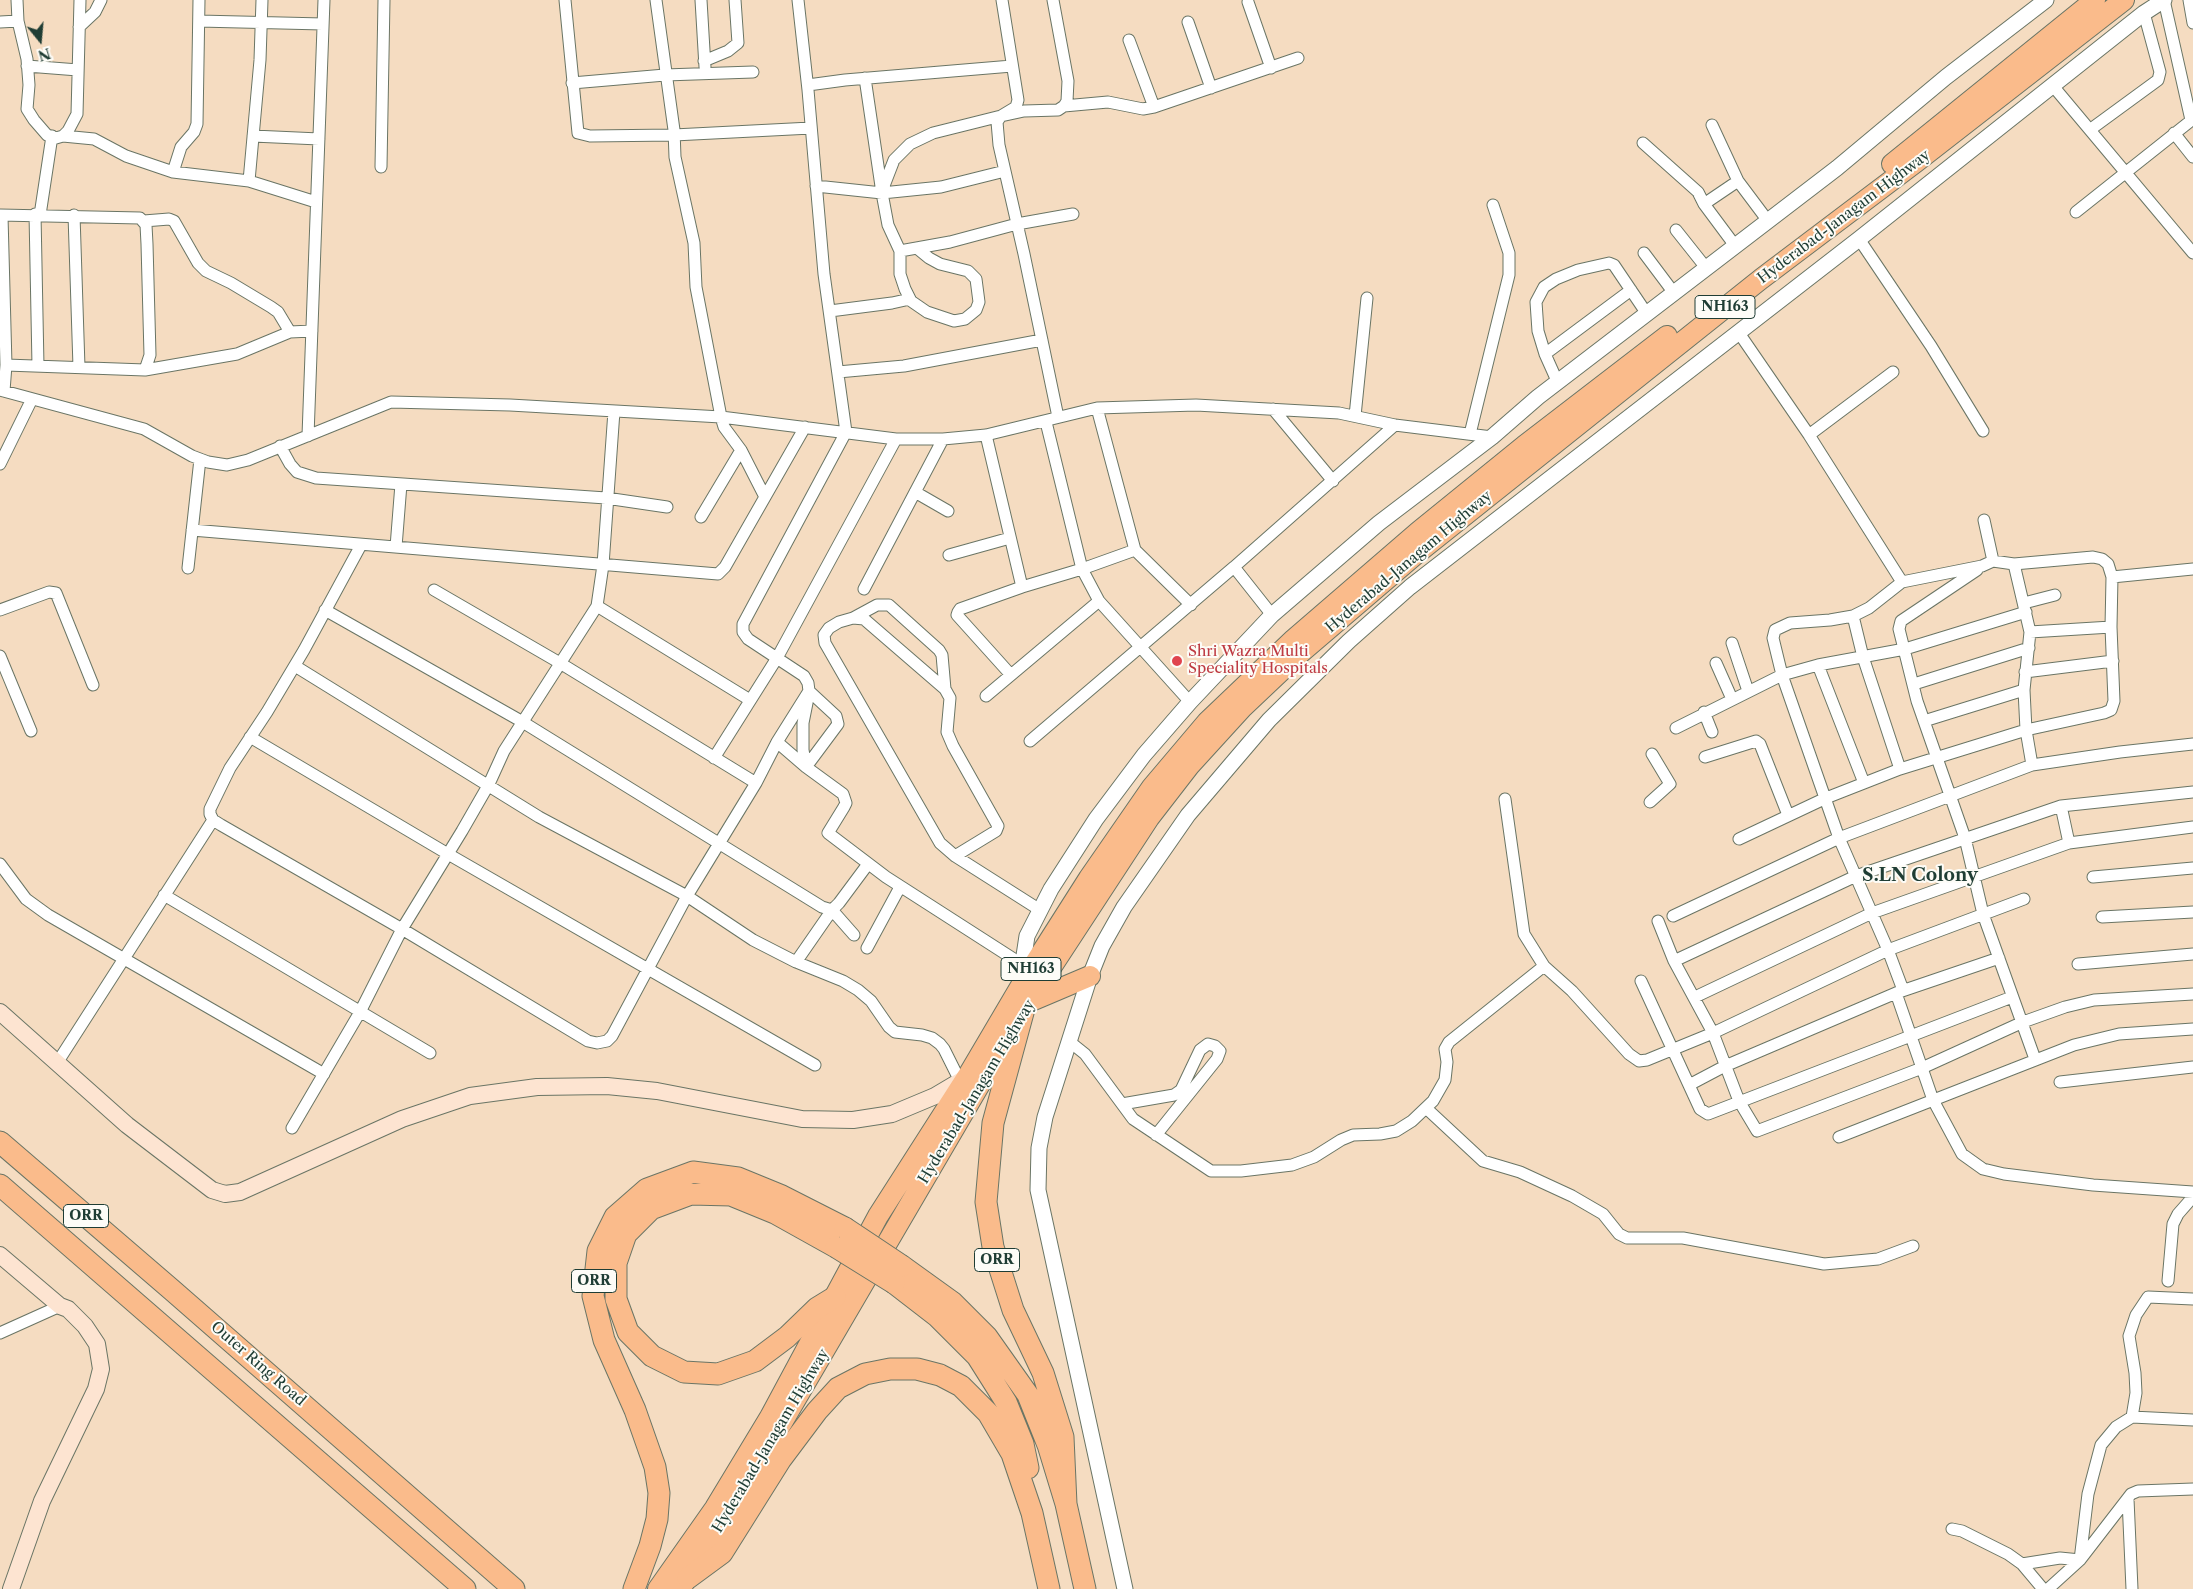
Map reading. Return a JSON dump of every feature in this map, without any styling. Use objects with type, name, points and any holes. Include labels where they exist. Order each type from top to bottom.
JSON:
[{"type":"highway","name":"Hyderabad-Janagam Highway","points":[[684,1583],[731,1510],[1025,1000],[1089,878],[1152,787],[1207,722],[1287,646],[1418,532],[1524,446],[1899,158],[2095,0]]},
{"type":"highway","name":"Hyderabad-Janagam Highway","points":[[658,1589],[714,1508],[770,1417],[878,1216],[964,1079],[1025,1000],[1149,818],[1190,765],[1242,708],[1297,656],[1415,555],[1738,297],[1916,162],[2124,0]]},
{"type":"highway","points":[[1025,1000],[1090,976]]},
{"type":"highway","name":"ORR","points":[[1025,1000],[993,1123],[986,1202],[993,1247],[1014,1310],[1043,1373],[1063,1437],[1066,1504]]},
{"type":"highway","name":"Outer Ring Road","points":[[0,1142],[514,1589]]},
{"type":"highway","name":"ORR","points":[[634,1589],[650,1546],[657,1519],[659,1493],[655,1468],[635,1410],[604,1340],[593,1296],[598,1250],[615,1217],[646,1189],[693,1172],[738,1178],[782,1196],[840,1238],[898,1275],[952,1302],[987,1337],[1028,1395],[1048,1444],[1066,1504],[1085,1589]]},
{"type":"highway","name":"ORR","points":[[0,1185],[465,1589]]},
{"type":"highway","name":"ORR","points":[[835,1297],[817,1308],[786,1337],[756,1361],[718,1374],[684,1372],[652,1356],[628,1332],[616,1299],[616,1263],[626,1234],[651,1209],[691,1194],[731,1195],[840,1238]]},
{"type":"highway","name":"ORR","points":[[898,1275],[977,1356],[1006,1402],[1023,1444],[1029,1474],[1032,1513]]},
{"type":"highway","name":"ORR","points":[[684,1583],[722,1553],[781,1459],[817,1411],[838,1388],[865,1374],[890,1369],[917,1370],[940,1375],[961,1386],[988,1413],[1012,1454],[1032,1513],[1049,1589]]},
{"type":"main road","points":[[0,1012],[127,1126],[212,1190],[225,1194],[240,1192],[402,1119],[480,1095],[537,1086],[607,1086],[666,1092],[802,1119],[853,1120],[892,1114],[934,1096],[964,1079]]},
{"type":"main road","points":[[0,1255],[60,1306],[68,1309],[85,1326],[97,1344],[101,1369],[96,1389],[42,1501],[11,1589]]},
{"type":"street","points":[[18,0],[18,21],[27,66],[27,109],[47,135],[94,139],[126,156],[173,172],[248,181],[316,202]]},
{"type":"street","points":[[57,136],[68,131],[77,114],[80,0]]},
{"type":"street","points":[[79,27],[94,12],[101,0]]},
{"type":"street","points":[[173,172],[181,146],[194,132],[197,124],[199,0]]},
{"type":"street","points":[[248,181],[262,22],[262,0]]},
{"type":"street","points":[[308,436],[324,0]]},
{"type":"street","points":[[381,167],[384,0]]},
{"type":"street","points":[[565,0],[578,133],[590,136],[674,135],[812,128]]},
{"type":"street","points":[[656,0],[674,135],[675,156],[694,243],[696,287],[720,417],[729,435],[741,450],[765,497]]},
{"type":"street","points":[[701,0],[705,73]]},
{"type":"street","points":[[704,61],[728,50],[738,43],[735,0]]},
{"type":"street","points":[[798,0],[808,85],[816,186],[846,432],[743,624],[744,636],[804,676],[809,692],[803,723],[806,767]]},
{"type":"street","points":[[1002,0],[1018,100],[1016,106],[1001,116],[997,122],[999,145],[1018,224],[1058,417]]},
{"type":"street","points":[[882,193],[894,160],[910,144],[941,130],[1024,111],[1058,110],[1064,106],[1067,101],[1068,81],[1053,0]]},
{"type":"street","points":[[1025,1000],[1023,965],[1027,936],[1051,889],[1096,819],[1144,756],[1190,702],[1272,615],[1379,523],[1492,437],[1538,397],[1837,168],[1946,77],[2046,0]]},
{"type":"street","points":[[1125,1589],[1038,1190],[1039,1148],[1045,1117],[1090,976],[1102,946],[1124,907],[1188,815],[1270,720],[1336,654],[1410,587],[1739,333],[1892,211],[2164,0],[2192,119],[2076,212]]},
{"type":"street","points":[[2188,0],[2193,23]]},
{"type":"street","points":[[1248,2],[1270,68]]},
{"type":"street","points":[[2091,130],[2158,80],[2160,72],[2144,14]]},
{"type":"street","points":[[0,22],[18,21]]},
{"type":"street","points":[[199,21],[323,24]]},
{"type":"street","points":[[1188,22],[1211,88]]},
{"type":"street","points":[[1129,40],[1154,107]]},
{"type":"street","points":[[1064,106],[1108,102],[1143,108],[1154,107],[1298,58]]},
{"type":"street","points":[[27,66],[78,70]]},
{"type":"street","points":[[808,85],[865,78],[1012,66]]},
{"type":"street","points":[[572,83],[665,74],[753,72]]},
{"type":"street","points":[[865,78],[888,225],[900,251],[900,274],[910,299],[927,312],[954,321],[965,319],[976,310],[979,302],[976,278],[968,270],[940,264],[918,249]]},
{"type":"street","points":[[2054,86],[2128,172],[2193,253]]},
{"type":"street","points":[[1712,124],[1738,181],[1768,220]]},
{"type":"street","points":[[2174,133],[2193,157]]},
{"type":"street","points":[[38,366],[37,214],[57,136]]},
{"type":"street","points":[[253,136],[319,139]]},
{"type":"street","points":[[1643,143],[1698,192],[1704,204],[1736,247]]},
{"type":"street","points":[[816,186],[882,193],[941,187],[1005,171]]},
{"type":"street","points":[[1704,204],[1738,181]]},
{"type":"street","points":[[1470,434],[1510,275],[1509,254],[1493,206]]},
{"type":"street","points":[[290,332],[278,312],[231,283],[206,271],[198,263],[174,221],[169,219],[144,221],[140,218],[74,215],[37,214],[1,216],[6,365],[2,390],[144,429],[200,459],[227,465],[248,460],[391,402],[510,405],[720,417],[896,439],[943,439],[986,435],[1046,422],[1058,417],[1097,408],[1196,405],[1339,413],[1395,425],[1492,437]]},
{"type":"street","points":[[900,251],[918,249],[1018,224],[1073,214]]},
{"type":"street","points":[[74,215],[79,367]]},
{"type":"street","points":[[144,221],[150,355],[145,370]]},
{"type":"street","points":[[1676,230],[1707,269]]},
{"type":"street","points":[[1859,239],[1931,346],[1983,431]]},
{"type":"street","points":[[1644,253],[1674,293]]},
{"type":"street","points":[[1558,383],[1545,354],[1538,331],[1536,302],[1538,295],[1550,283],[1578,270],[1609,264],[1614,265],[1647,314]]},
{"type":"street","points":[[1545,354],[1631,290]]},
{"type":"street","points":[[1355,416],[1367,298]]},
{"type":"street","points":[[830,311],[892,304],[910,299]]},
{"type":"street","points":[[6,365],[145,370],[237,354],[290,332],[312,331]]},
{"type":"street","points":[[1739,333],[1809,435],[1902,582]]},
{"type":"street","points":[[838,372],[904,366],[1042,340]]},
{"type":"street","points":[[1809,435],[1892,372]]},
{"type":"street","points":[[0,464],[32,399]]},
{"type":"street","points":[[1097,408],[1135,550],[1191,605]]},
{"type":"street","points":[[1273,409],[1333,480]]},
{"type":"street","points":[[292,1128],[360,1012],[402,929],[489,784],[504,751],[521,721],[597,606],[603,565],[606,498],[614,411]]},
{"type":"street","points":[[1046,422],[1082,569],[1099,601],[1190,702]]},
{"type":"street","points":[[1030,741],[1139,646],[1191,605],[1255,550],[1296,511],[1395,425]]},
{"type":"street","points":[[192,530],[718,574],[725,567],[805,427]]},
{"type":"street","points":[[986,435],[1022,587]]},
{"type":"street","points":[[714,758],[777,658],[896,439]]},
{"type":"street","points":[[864,589],[943,439]]},
{"type":"street","points":[[280,446],[297,472],[316,478],[606,498],[667,507]]},
{"type":"street","points":[[701,517],[741,450]]},
{"type":"street","points":[[188,568],[200,459]]},
{"type":"street","points":[[396,547],[401,484]]},
{"type":"street","points":[[915,492],[948,511]]},
{"type":"street","points":[[1984,520],[1988,564]]},
{"type":"street","points":[[949,555],[1010,538]]},
{"type":"street","points":[[361,545],[295,666],[230,768],[210,809],[213,820],[402,929],[588,1041],[597,1043],[607,1041],[612,1036],[687,896],[756,783],[777,742],[809,692]]},
{"type":"street","points":[[1011,675],[957,615],[960,609],[1135,550]]},
{"type":"street","points":[[1739,839],[1826,798],[1900,769],[2026,730],[2111,710],[2114,701],[2111,627],[2112,577],[2108,564],[2102,559],[1988,564],[1902,582],[1869,608],[1853,616],[1790,623],[1775,630],[1774,638],[1782,675],[1826,798],[1840,838],[1888,950],[1910,1035],[1933,1100],[1962,1154],[1983,1169],[2004,1174],[2084,1184],[2193,1192]]},
{"type":"street","points":[[1988,564],[1901,621],[1898,629],[1924,721],[1965,838],[1982,914],[2035,1058]]},
{"type":"street","points":[[2014,564],[2030,632],[2024,690],[2026,730],[2032,765]]},
{"type":"street","points":[[1234,567],[1272,615]]},
{"type":"street","points":[[2112,577],[2193,569]]},
{"type":"street","points":[[434,590],[560,663],[756,783]]},
{"type":"street","points":[[0,610],[49,592],[56,593],[93,685]]},
{"type":"street","points":[[1676,728],[1704,712],[1782,675],[1818,665],[1905,649],[2025,608],[2055,595]]},
{"type":"street","points":[[986,696],[1099,601]]},
{"type":"street","points":[[945,689],[942,655],[939,650],[889,605],[877,605],[853,618],[839,622],[829,628],[824,635],[824,643],[940,843],[955,856],[1040,910]]},
{"type":"street","points":[[597,606],[750,700]]},
{"type":"street","points":[[325,610],[521,721],[822,907],[832,910],[854,935]]},
{"type":"street","points":[[1853,616],[1863,657],[1900,769]]},
{"type":"street","points":[[853,618],[864,619],[945,689],[950,698],[947,732],[998,826],[996,831],[955,856]]},
{"type":"street","points":[[2030,632],[2111,627]]},
{"type":"street","points":[[1732,644],[1748,691]]},
{"type":"street","points":[[1914,684],[2029,648]]},
{"type":"street","points":[[0,656],[30,731]]},
{"type":"street","points":[[2026,672],[2113,661]]},
{"type":"street","points":[[1716,662],[1732,699]]},
{"type":"street","points":[[1818,665],[1864,783]]},
{"type":"street","points":[[295,666],[539,816],[687,896],[753,940],[796,962],[843,981],[858,990],[875,1006],[889,1027],[895,1032],[932,1038],[944,1049],[964,1079]]},
{"type":"street","points":[[1924,721],[2024,690]]},
{"type":"street","points":[[806,767],[838,724],[836,716],[809,692]]},
{"type":"street","points":[[1704,712],[1712,732]]},
{"type":"street","points":[[250,737],[448,854],[815,1065]]},
{"type":"street","points":[[777,742],[806,767],[843,794],[845,798],[844,807],[828,834],[900,886],[1023,965]]},
{"type":"street","points":[[1705,757],[1756,742],[1760,744],[1788,815]]},
{"type":"street","points":[[1673,916],[1840,838],[2032,765],[2120,752],[2193,744]]},
{"type":"street","points":[[1650,802],[1670,784],[1652,754]]},
{"type":"street","points":[[1674,961],[1856,876],[2061,806],[2193,792]]},
{"type":"street","points":[[1505,799],[1524,934],[1544,966],[1572,991],[1635,1059],[1647,1060],[1672,1051],[1888,950],[2024,899]]},
{"type":"street","points":[[2061,806],[2069,843]]},
{"type":"street","points":[[57,1063],[213,820]]},
{"type":"street","points":[[1695,997],[1872,913],[1975,878],[2069,843],[2193,827]]},
{"type":"street","points":[[0,864],[26,899],[48,915],[324,1074]]},
{"type":"street","points":[[796,962],[832,910],[839,904],[868,864]]},
{"type":"street","points":[[2092,877],[2193,868]]},
{"type":"street","points":[[867,948],[900,886]]},
{"type":"street","points":[[164,895],[430,1053]]},
{"type":"street","points":[[2102,918],[2193,912]]},
{"type":"street","points":[[1658,921],[1674,961],[1713,1033],[1739,1101],[1755,1130],[1760,1131],[1922,1068],[2023,1022],[2080,1003],[2193,994]]},
{"type":"street","points":[[2078,964],[2193,954]]},
{"type":"street","points":[[1689,1085],[1725,1066],[1900,992],[1999,958]]},
{"type":"street","points":[[1070,1042],[1085,1054],[1133,1119],[1211,1170],[1242,1171],[1292,1165],[1314,1158],[1341,1140],[1353,1135],[1380,1134],[1396,1131],[1412,1121],[1433,1100],[1444,1080],[1447,1062],[1445,1049],[1449,1042],[1544,966]]},
{"type":"street","points":[[1641,981],[1700,1109],[1705,1113],[1711,1114],[1739,1101],[2012,997]]},
{"type":"street","points":[[1839,1137],[2035,1058],[2074,1045],[2119,1034],[2193,1029]]},
{"type":"street","points":[[1122,1104],[1174,1095],[1181,1090],[1200,1050],[1208,1044],[1215,1046],[1220,1051],[1217,1059],[1156,1135]]},
{"type":"street","points":[[2060,1082],[2193,1067]]},
{"type":"street","points":[[1426,1108],[1484,1161],[1520,1172],[1572,1196],[1603,1214],[1619,1234],[1627,1238],[1683,1238],[1824,1264],[1878,1260],[1913,1246]]},
{"type":"street","points":[[2168,1281],[2173,1224],[2178,1214],[2193,1197]]},
{"type":"street","points":[[2132,1417],[2136,1393],[2136,1373],[2129,1336],[2136,1315],[2148,1297],[2193,1299]]},
{"type":"street","points":[[0,1333],[60,1306]]},
{"type":"street","points":[[2080,1560],[2088,1494],[2101,1444],[2116,1427],[2132,1417],[2193,1420]]},
{"type":"street","points":[[2048,1589],[2080,1560],[2131,1494],[2138,1491],[2193,1489]]},
{"type":"street","points":[[2128,1500],[2132,1589]]},
{"type":"street","points":[[1952,1529],[1962,1531],[2008,1554],[2022,1564],[2043,1589]]},
{"type":"street","points":[[2022,1564],[2060,1558],[2080,1560]]},
{"type":"place","name":"Shri Wazra Multi Speciality Hospitals","points":[[1177,661]]},
{"type":"district","name":"S.LN Colony","points":[[1920,876]]}]
